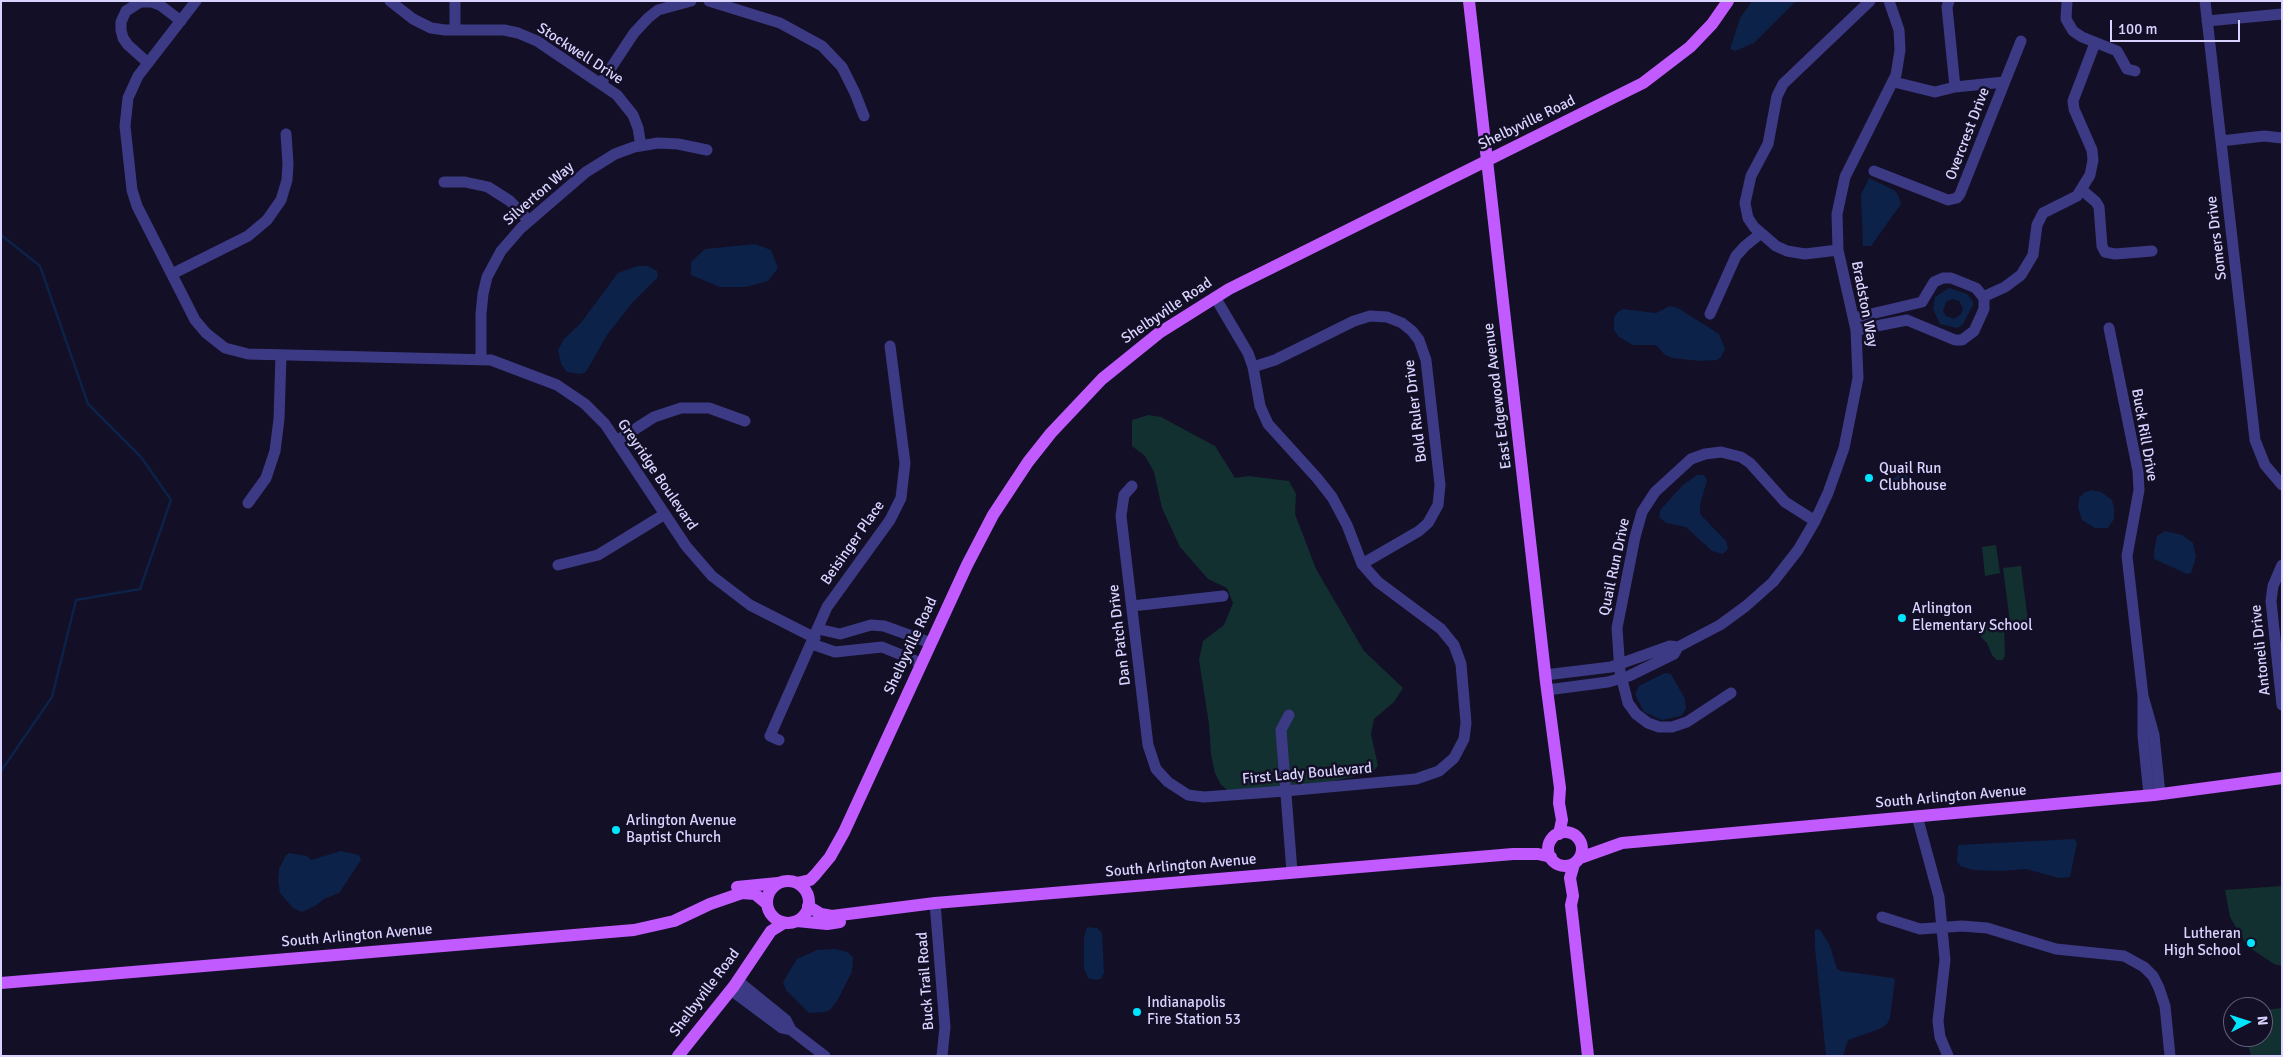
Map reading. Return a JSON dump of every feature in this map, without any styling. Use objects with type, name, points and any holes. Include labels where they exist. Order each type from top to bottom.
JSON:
[{"type":"main road","name":"East Edgewood Avenue","points":[[1469,1],[1545,675],[1560,788]]},
{"type":"main road","name":"Shelbyville Road","points":[[830,857],[844,832],[973,552],[993,515],[1028,462],[1083,398],[1130,355],[1180,318],[1215,297],[1650,79],[1690,47],[1712,24],[1728,1]]},
{"type":"main road","name":"South Arlington Avenue","points":[[1577,861],[1622,844],[2154,794],[2282,778]]},
{"type":"main road","points":[[1560,788],[1559,803],[1562,820],[1549,849],[1571,905]]},
{"type":"main road","points":[[1560,788],[1582,851],[1570,878],[1573,896],[1571,905],[1588,1056]]},
{"type":"main road","points":[[1555,837],[1568,832],[1578,838]]},
{"type":"main road","name":"South Arlington Avenue","points":[[1513,854],[1521,849],[1540,845],[1555,837]]},
{"type":"main road","name":"South Arlington Avenue","points":[[1578,838],[1591,844],[1614,841],[1622,844]]},
{"type":"main road","name":"South Arlington Avenue","points":[[808,903],[826,916],[934,903],[1513,854],[1538,854],[1554,860]]},
{"type":"main road","points":[[757,949],[767,917],[769,893],[778,884],[786,881],[796,883],[810,880],[830,857]]},
{"type":"main road","points":[[757,949],[763,945],[771,931],[784,923],[797,921],[803,916],[825,873],[830,857]]},
{"type":"main road","points":[[1554,860],[1565,866],[1577,861]]},
{"type":"main road","points":[[796,883],[805,890],[808,903]]},
{"type":"main road","name":"South Arlington Avenue","points":[[710,904],[720,894],[737,887],[778,884]]},
{"type":"main road","name":"South Arlington Avenue","points":[[1,983],[634,930],[674,921],[710,904],[746,892],[755,894],[767,906]]},
{"type":"main road","points":[[767,906],[774,918],[784,923]]},
{"type":"main road","name":"South Arlington Avenue","points":[[797,921],[832,924],[846,920],[852,914]]},
{"type":"main road","name":"Shelbyville Road","points":[[678,1056],[734,986],[757,949]]},
{"type":"street","points":[[181,21],[160,5],[152,2],[140,2],[126,11],[121,22],[121,30],[123,38],[128,45],[147,62],[181,21],[196,1]]},
{"type":"street","name":"Stockwell Drive","points":[[390,1],[424,25],[436,30],[504,30],[526,36],[617,95],[631,112],[638,128],[641,146]]},
{"type":"street","points":[[455,1],[455,30]]},
{"type":"street","points":[[601,83],[634,33],[648,18],[658,10],[691,1]]},
{"type":"street","points":[[709,1],[780,23],[822,46],[842,67],[864,116]]},
{"type":"street","points":[[1838,250],[1808,254],[1791,252],[1776,246],[1760,234],[1748,218],[1745,203],[1751,176],[1768,144],[1777,96],[1783,84],[1870,1]]},
{"type":"street","name":"Bradston Way","points":[[1547,690],[1620,671],[1670,646],[1678,647],[1734,616],[1762,593],[1789,563],[1815,521],[1835,475],[1850,425],[1858,378],[1856,330],[1838,250],[1837,210],[1845,177],[1894,82],[1900,50],[1899,30],[1889,1]]},
{"type":"street","name":"Overcrest Drive","points":[[1949,1],[1947,7],[1955,87]]},
{"type":"street","points":[[2067,1],[2065,9],[2066,19],[2071,28],[2078,35],[2118,51],[2127,69],[2135,71]]},
{"type":"street","name":"Somers Drive","points":[[2205,1],[2255,440],[2267,468],[2282,485]]},
{"type":"street","points":[[2207,21],[2282,14]]},
{"type":"street","name":"Overcrest Drive","points":[[1874,171],[1948,200],[1957,198],[2020,41]]},
{"type":"street","points":[[1983,297],[2006,287],[2021,275],[2033,255],[2037,225],[2043,213],[2072,199],[2082,190],[2092,170],[2092,150],[2074,110],[2073,101],[2095,43]]},
{"type":"street","name":"Greyridge Boulevard","points":[[147,62],[133,86],[126,110],[125,126],[132,190],[137,206],[198,324],[215,342],[241,353],[481,359],[501,363],[543,379],[564,390],[591,409],[618,440],[664,514],[693,555],[727,589],[767,615],[815,637],[835,652],[882,647],[921,663]]},
{"type":"street","name":"Overcrest Drive","points":[[1894,82],[1935,92],[1955,87],[2004,82]]},
{"type":"street","points":[[172,274],[248,236],[267,220],[281,200],[286,180],[288,164],[286,134]]},
{"type":"street","points":[[2221,141],[2267,136],[2282,138]]},
{"type":"street","name":"Silverton Way","points":[[481,359],[481,314],[487,277],[507,242],[529,221],[593,167],[615,154],[641,146],[672,143],[707,150]]},
{"type":"street","points":[[444,182],[471,182],[488,187],[506,197],[529,221]]},
{"type":"street","points":[[2082,190],[2099,207],[2102,246],[2105,252],[2115,254],[2152,251]]},
{"type":"street","points":[[1710,314],[1736,256],[1760,234]]},
{"type":"street","points":[[1854,318],[1922,302],[1932,286],[1942,278],[1951,278],[1974,288],[1983,297],[1984,308],[1972,333],[1964,339],[1951,338],[1907,320],[1856,330]]},
{"type":"street","points":[[1215,297],[1248,353],[1253,367],[1260,406],[1268,424],[1328,490],[1342,514],[1362,564]]},
{"type":"street","name":"Bold Ruler Drive","points":[[1253,367],[1275,360],[1354,321],[1370,316],[1387,317],[1402,323],[1419,340],[1426,360],[1440,485],[1438,505],[1428,523],[1419,531],[1362,564]]},
{"type":"street","name":"Buck Rill Drive","points":[[2109,328],[2138,471],[2139,490],[2128,556],[2143,696],[2154,735],[2154,794]]},
{"type":"street","name":"Beisinger Place","points":[[779,740],[770,736],[827,607],[890,520],[901,498],[904,463],[890,346]]},
{"type":"street","points":[[248,503],[266,478],[275,451],[279,419],[281,355]]},
{"type":"street","points":[[618,440],[654,417],[681,408],[709,408],[745,421]]},
{"type":"street","name":"Quail Run Drive","points":[[1731,693],[1684,724],[1672,727],[1659,727],[1645,722],[1631,708],[1620,671],[1617,628],[1634,537],[1642,512],[1655,492],[1691,459],[1718,452],[1741,457],[1750,463],[1785,502],[1815,521]]},
{"type":"street","name":"Dan Patch Drive","points":[[1132,486],[1124,495],[1120,508],[1148,745],[1152,761],[1164,779]]},
{"type":"street","points":[[558,565],[583,561],[598,555],[664,514]]},
{"type":"street","name":"First Lady Boulevard","points":[[1164,779],[1181,792],[1200,797],[1416,779],[1432,775],[1451,761],[1464,739],[1466,723],[1460,664],[1454,645],[1441,629],[1378,582],[1362,564]]},
{"type":"street","name":"Antoneli Drive","points":[[2282,565],[2273,586],[2271,602],[2282,705]]},
{"type":"street","points":[[1132,606],[1223,596]]},
{"type":"street","name":"Greyridge Boulevard","points":[[815,637],[840,634],[871,625],[884,626],[931,642]]},
{"type":"street","name":"Bradston Way","points":[[1545,675],[1602,669],[1620,671]]},
{"type":"street","points":[[1289,715],[1281,730],[1292,872]]},
{"type":"street","points":[[1918,816],[1939,897],[1945,965],[1938,1021],[1940,1037],[1948,1056]]},
{"type":"street","name":"Buck Trail Road","points":[[934,903],[945,1027],[942,1056]]},
{"type":"street","points":[[1882,917],[1912,928],[1970,926],[1987,928],[2061,950],[2124,956],[2150,973],[2160,991],[2165,1006],[2170,1056]]},
{"type":"street","points":[[734,986],[782,1028],[791,1030],[825,1056]]},
{"type":"green space","points":[[1148,415],[1161,417],[1215,446],[1235,478],[1248,476],[1289,481],[1296,494],[1295,514],[1316,569],[1364,651],[1403,688],[1394,702],[1374,719],[1371,734],[1378,766],[1371,773],[1285,791],[1234,795],[1221,785],[1215,773],[1211,754],[1209,724],[1199,660],[1203,641],[1224,625],[1233,603],[1227,588],[1208,579],[1180,547],[1162,508],[1154,472],[1145,456],[1132,446],[1132,420]]},
{"type":"green space","points":[[1996,545],[2000,573],[1985,576],[1982,547]]},
{"type":"green space","points":[[2021,566],[2028,621],[2010,623],[2003,568]]},
{"type":"green space","points":[[2004,624],[2005,654],[2003,660],[1997,660],[1980,634],[1986,629],[1986,625]]},
{"type":"green space","points":[[2282,886],[2282,966],[2274,964],[2247,946],[2230,917],[2225,890]]},
{"type":"green space","points":[[2282,1008],[2282,1056],[2251,1056],[2249,1047],[2273,1047],[2273,1009]]},
{"type":"water","points":[[1752,1],[1796,1],[1754,43],[1735,51],[1730,49],[1740,18]]},
{"type":"water","points":[[1869,178],[1894,190],[1901,204],[1871,246],[1863,246],[1861,195]]},
{"type":"water","points":[[755,244],[771,250],[778,268],[768,281],[746,287],[720,287],[691,275],[691,262],[705,249]]},
{"type":"water","points":[[637,266],[648,266],[657,271],[658,277],[633,302],[607,335],[586,372],[580,374],[567,372],[561,364],[558,350],[564,339],[580,324],[618,273]]},
{"type":"water","points":[[1949,288],[1967,294],[1973,301],[1973,305],[1963,324],[1958,328],[1940,324],[1933,309],[1935,297]],"holes":[[[1952,299],[1959,301],[1963,309],[1961,314],[1954,319],[1946,316],[1943,311],[1946,302]]]},
{"type":"water","points":[[1670,306],[1678,308],[1719,334],[1725,349],[1721,357],[1717,360],[1700,361],[1672,358],[1665,355],[1656,345],[1633,345],[1619,337],[1614,330],[1614,317],[1623,309],[1656,313]]},
{"type":"water","points":[[1904,471],[1911,480],[1895,491],[1888,482]]},
{"type":"water","points":[[1697,475],[1704,475],[1707,480],[1700,505],[1700,514],[1726,541],[1728,549],[1723,554],[1712,551],[1686,527],[1666,523],[1659,517],[1660,510],[1683,485]]},
{"type":"water","points":[[2091,490],[2101,492],[2112,500],[2114,519],[2108,528],[2095,528],[2082,520],[2078,507],[2079,498]]},
{"type":"water","points":[[2165,531],[2182,535],[2193,543],[2196,557],[2191,573],[2187,574],[2154,559],[2157,536]]},
{"type":"water","points":[[1665,673],[1671,674],[1685,699],[1686,709],[1681,716],[1662,720],[1644,712],[1635,694],[1639,686]]},
{"type":"water","points":[[2074,839],[2077,843],[2070,877],[2059,878],[2026,869],[2001,871],[1973,870],[1960,866],[1957,861],[1958,845]]},
{"type":"water","points":[[341,851],[359,855],[361,860],[339,893],[324,899],[302,912],[293,908],[280,893],[278,880],[279,869],[286,855],[289,853],[307,856],[311,860]]},
{"type":"water","points":[[1087,927],[1097,928],[1102,933],[1104,973],[1101,979],[1088,978],[1084,968],[1084,937]]},
{"type":"water","points":[[1815,930],[1821,931],[1830,946],[1837,969],[1893,978],[1895,980],[1890,1018],[1887,1024],[1880,1029],[1848,1040],[1843,1056],[1826,1056],[1815,948]]},
{"type":"water","points":[[835,949],[847,952],[853,957],[852,972],[837,1001],[830,1010],[809,1013],[786,990],[783,982],[797,959],[817,950]]},
{"type":"waterway","points":[[1,235],[40,266],[88,404],[141,457],[171,500],[140,589],[76,600],[52,697],[1,771]]},
{"type":"place","name":"Quail Run Clubhouse","points":[[1869,478]]},
{"type":"place","name":"Arlington Elementary School","points":[[1902,618]]},
{"type":"place","name":"Arlington Avenue Baptist Church","points":[[616,830]]},
{"type":"place","name":"Lutheran High School","points":[[2251,943]]},
{"type":"place","name":"Indianapolis Fire Station 53","points":[[1137,1012]]}]
